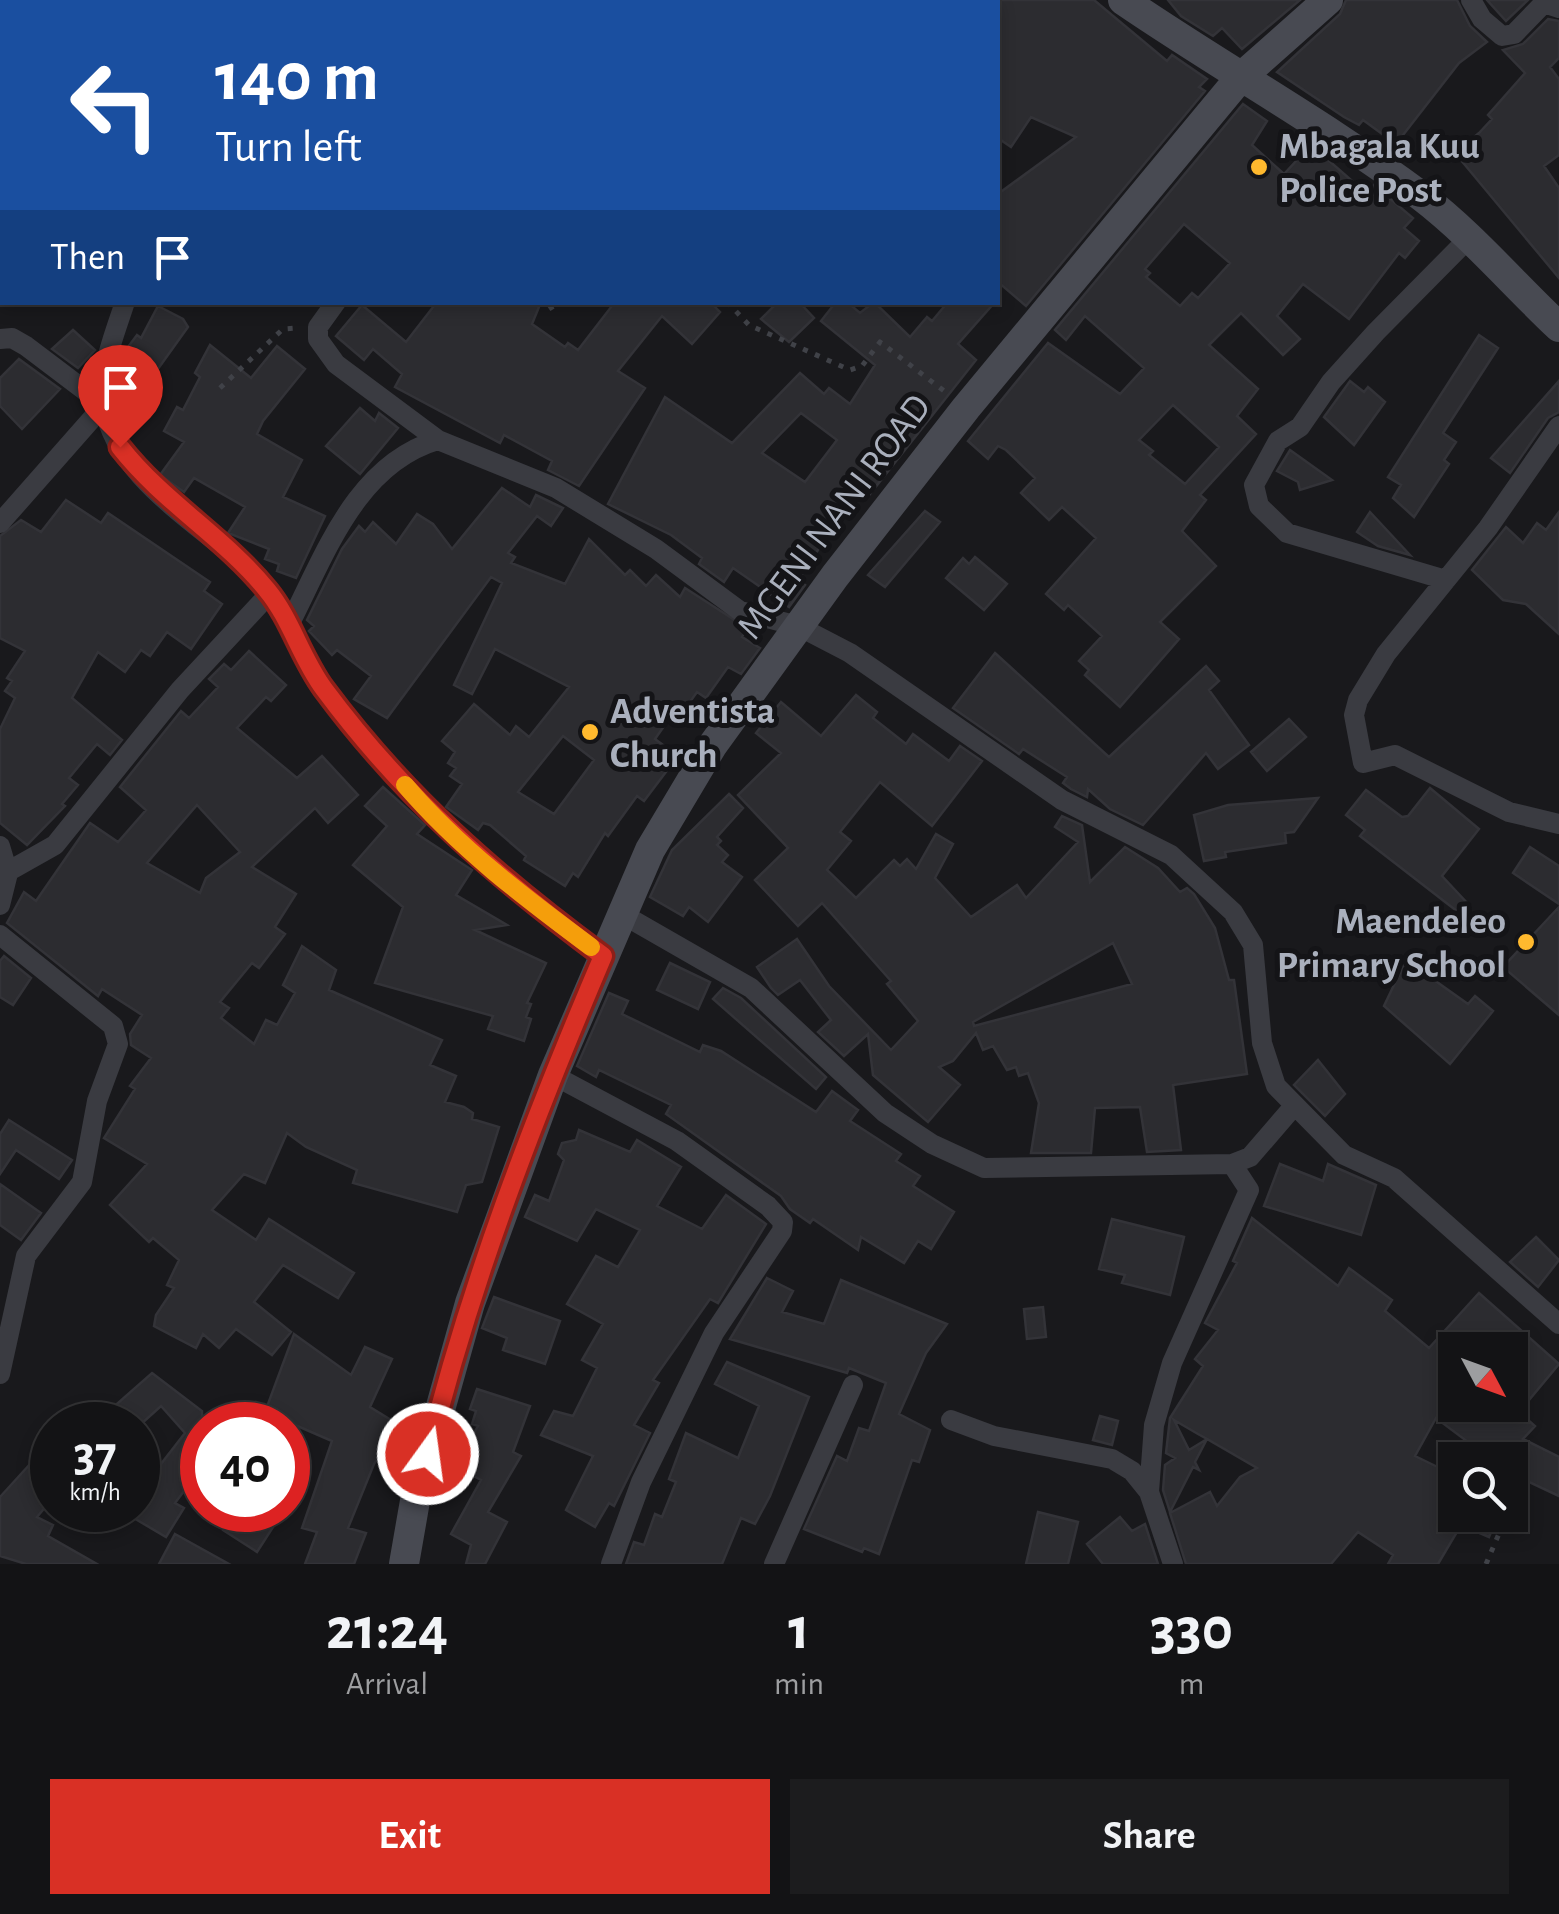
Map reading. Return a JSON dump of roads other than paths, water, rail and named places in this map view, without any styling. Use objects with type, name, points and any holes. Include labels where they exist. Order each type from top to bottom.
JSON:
[{"type":"street","points":[[1122,0],[1239,79],[1324,128],[1425,199],[1559,328]]},
{"type":"street","name":"MGENI NANI ROAD","points":[[404,1564],[416,1495],[470,1303],[553,1074],[650,850],[712,746],[798,626],[966,408],[1239,79],[1328,0]]},
{"type":"street","points":[[1472,0],[1482,19],[1502,36],[1514,34],[1544,3],[1559,8]]},
{"type":"street","points":[[1446,580],[1287,533],[1259,506],[1254,484],[1278,440],[1300,427],[1331,382],[1467,240]]},
{"type":"street","points":[[124,305],[109,348],[104,404],[120,447],[141,474],[247,567],[270,593],[324,689],[440,825],[517,892],[603,956]]},
{"type":"street","points":[[334,305],[318,328],[318,340],[355,382],[438,440],[556,488],[656,549],[740,611],[798,626],[850,652],[1062,800],[1161,848],[1234,912],[1253,946],[1266,1066],[1276,1086],[1344,1155],[1394,1178],[1559,1324]]},
{"type":"street","points":[[0,339],[12,338],[26,346],[104,404]]},
{"type":"street","points":[[0,523],[104,404]]},
{"type":"street","points":[[1559,426],[1446,580],[1386,654],[1358,700],[1354,714],[1359,760],[1366,764],[1395,755],[1509,812],[1559,824]]},
{"type":"street","points":[[288,626],[350,509],[394,459],[409,448],[438,440]]},
{"type":"street","points":[[4,875],[55,845],[180,690],[270,593]]},
{"type":"street","points":[[0,846],[4,875],[0,905]]},
{"type":"street","points":[[622,914],[733,976],[885,1112],[932,1144],[984,1168],[1232,1164],[1250,1157],[1294,1106]]},
{"type":"street","points":[[0,935],[113,1026],[118,1044],[97,1101],[82,1182],[26,1256],[0,1374]]},
{"type":"street","points":[[553,1074],[677,1141],[768,1206],[783,1222],[782,1231],[714,1333],[641,1482],[611,1564]]},
{"type":"street","points":[[1149,1492],[1154,1425],[1172,1363],[1250,1190],[1232,1164]]},
{"type":"street","points":[[774,1564],[853,1384]]},
{"type":"street","points":[[951,1420],[994,1436],[1112,1459],[1132,1471],[1149,1492],[1173,1564]]},
{"type":"place","name":"Mbagala Kuu Police Post","points":[[1259,167]]},
{"type":"place","name":"Adventista Church","points":[[590,732]]},
{"type":"place","name":"Maendeleo Primary School","points":[[1526,942]]}]
